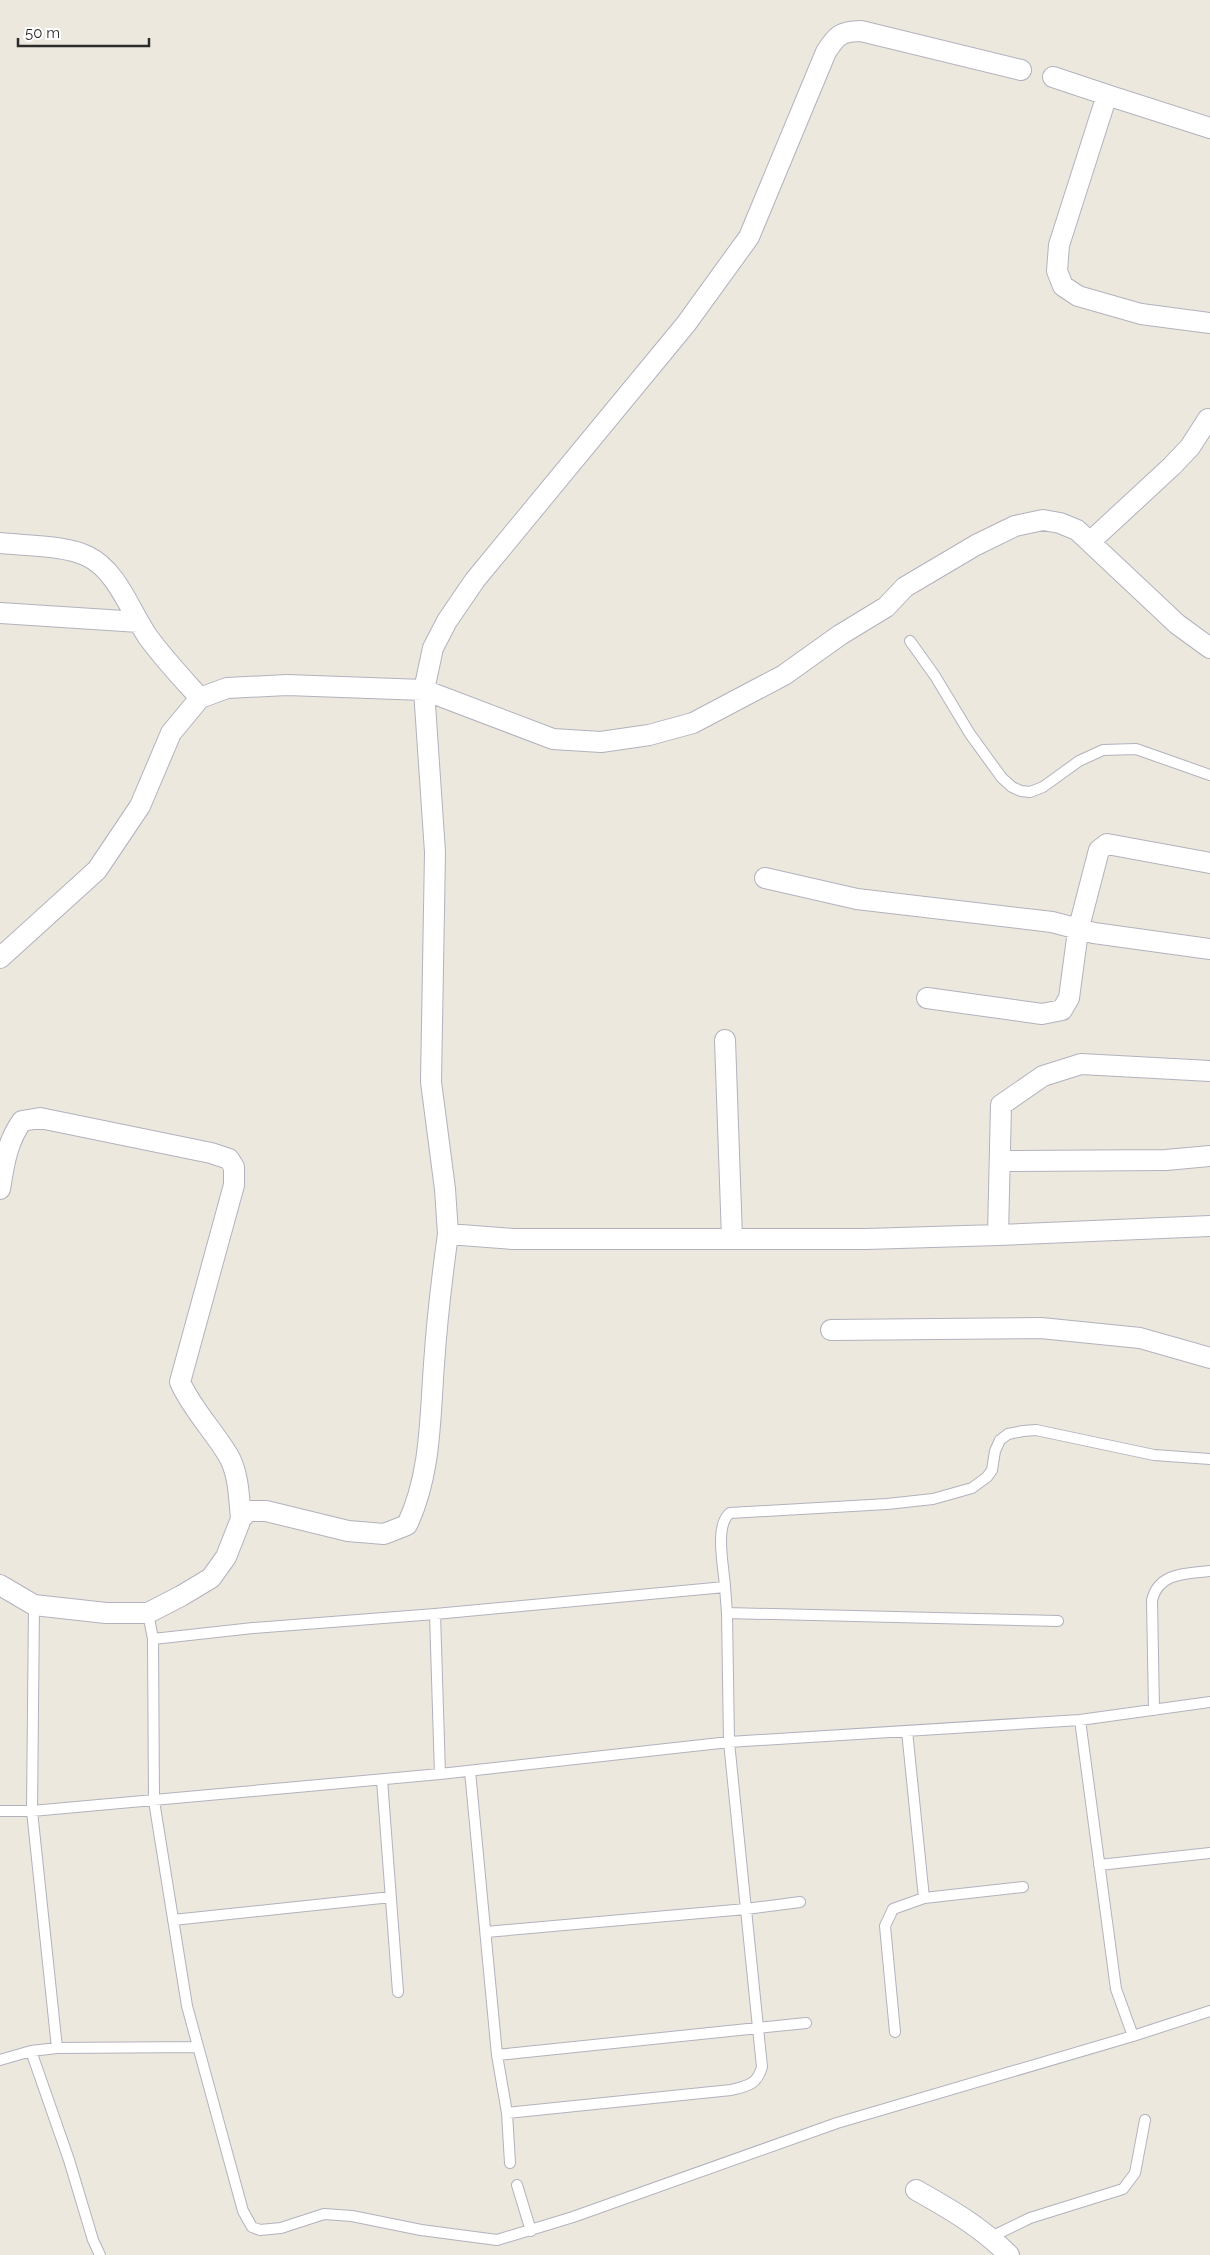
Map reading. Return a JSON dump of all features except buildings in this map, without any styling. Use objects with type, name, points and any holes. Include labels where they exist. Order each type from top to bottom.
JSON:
[{"type":"street","points":[[0,1585],[34,1605],[106,1613],[148,1612],[181,1596],[211,1578],[226,1557],[241,1519],[248,1511],[266,1511],[348,1531],[384,1534],[407,1525],[417,1504],[427,1456],[438,1302],[448,1234],[445,1189],[432,1082],[435,852],[424,690],[433,648],[447,621],[475,580],[686,324],[749,237],[813,82],[826,52],[835,38],[846,31],[860,31],[1021,70]]},
{"type":"street","points":[[1053,77],[1210,128]]},
{"type":"street","points":[[1107,96],[1059,244],[1057,271],[1063,286],[1078,296],[1141,314],[1210,323]]},
{"type":"street","points":[[1091,541],[1172,466],[1190,446],[1208,419]]},
{"type":"street","points":[[0,958],[97,870],[140,806],[171,733],[200,698],[227,688],[287,685],[424,690],[553,739],[601,742],[649,735],[693,723],[784,675],[840,635],[886,606],[905,587],[976,545],[1015,526],[1043,520],[1060,523],[1077,530],[1091,541],[1177,624],[1210,648]]},
{"type":"street","points":[[0,543],[68,550],[88,556],[108,573],[139,622],[171,667],[200,698]]},
{"type":"street","points":[[0,613],[139,622]]},
{"type":"street","points":[[928,998],[1042,1014],[1062,1010],[1069,998],[1078,931],[1099,850],[1107,844],[1210,863]]},
{"type":"street","points":[[765,878],[857,899],[1052,922],[1078,931],[1210,949]]},
{"type":"street","points":[[725,1040],[732,1238]]},
{"type":"street","points":[[998,1236],[1001,1105],[1043,1076],[1081,1064],[1210,1071]]},
{"type":"street","points":[[0,1189],[5,1157],[12,1136],[22,1122],[40,1118],[211,1153],[229,1160],[234,1167],[234,1185],[180,1382],[188,1401],[229,1457],[237,1479],[241,1519]]},
{"type":"street","points":[[1000,1161],[1166,1160],[1210,1156]]},
{"type":"street","points":[[448,1234],[513,1239],[866,1239],[998,1236],[1210,1226]]},
{"type":"street","points":[[831,1330],[1041,1328],[1140,1338],[1210,1358]]},
{"type":"street","points":[[916,2190],[961,2216],[991,2237],[1009,2255]]},
{"type":"lane","points":[[910,641],[935,676],[970,734],[1002,778],[1012,787],[1030,792],[1043,787],[1079,761],[1103,750],[1136,749],[1210,775]]},
{"type":"lane","points":[[507,2113],[731,2090],[746,2086],[759,2078],[762,2067],[729,1742],[727,1613],[721,1531],[725,1517],[730,1513],[887,1504],[933,1499],[972,1488],[987,1477],[992,1470],[995,1452],[1000,1440],[1008,1434],[1036,1430],[1154,1455],[1210,1459]]},
{"type":"lane","points":[[1154,1710],[1152,1600],[1155,1589],[1164,1580],[1210,1570]]},
{"type":"lane","points":[[153,1639],[253,1628],[435,1614],[725,1587]]},
{"type":"lane","points":[[34,1605],[32,1811],[56,2048]]},
{"type":"lane","points":[[148,1612],[153,1639],[154,1801],[187,2006],[243,2211],[252,2227],[260,2230],[276,2229],[324,2214],[352,2216],[421,2230],[496,2240],[531,2231],[837,2123],[1133,2036],[1210,2011]]},
{"type":"lane","points":[[727,1613],[1058,1621]]},
{"type":"lane","points":[[435,1614],[440,1774]]},
{"type":"lane","points":[[0,1811],[32,1811],[382,1780],[729,1742],[1080,1720],[1210,1702]]},
{"type":"lane","points":[[1080,1720],[1116,1988],[1133,2036]]},
{"type":"lane","points":[[907,1731],[924,1898]]},
{"type":"lane","points":[[470,1771],[497,2056],[507,2113],[510,2163]]},
{"type":"lane","points":[[382,1780],[398,1992]]},
{"type":"lane","points":[[1099,1865],[1210,1853]]},
{"type":"lane","points":[[895,2032],[885,1926],[893,1909],[924,1898],[1024,1886]]},
{"type":"lane","points":[[173,1920],[391,1897]]},
{"type":"lane","points":[[486,1932],[746,1909],[800,1902]]},
{"type":"lane","points":[[497,2056],[806,2024]]},
{"type":"lane","points":[[0,2060],[31,2051],[56,2048],[198,2047]]},
{"type":"lane","points":[[31,2051],[69,2160],[93,2240],[100,2255]]},
{"type":"lane","points":[[991,2237],[1030,2218],[1123,2189],[1135,2173],[1145,2120]]},
{"type":"lane","points":[[518,2185],[531,2231]]}]
